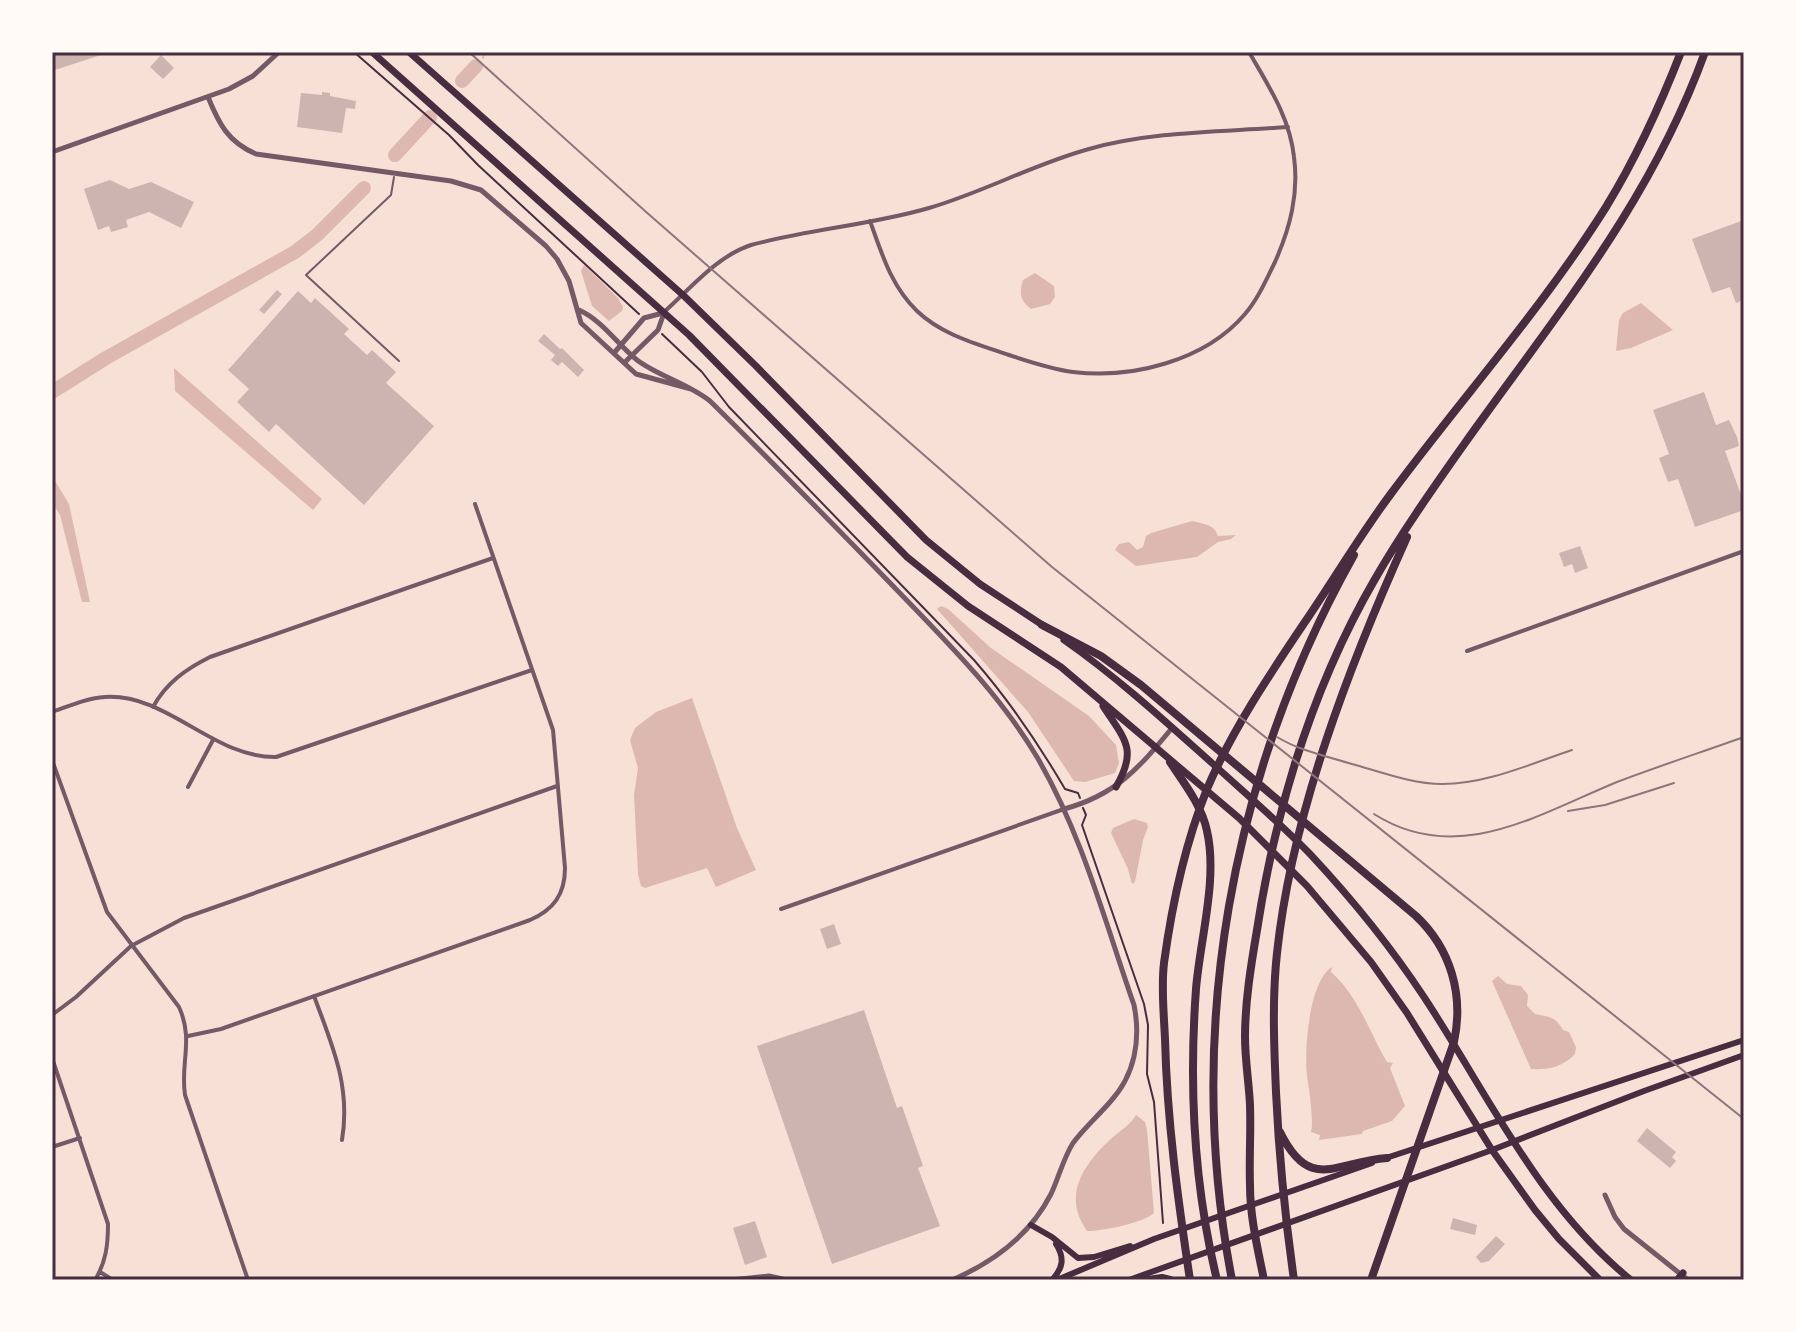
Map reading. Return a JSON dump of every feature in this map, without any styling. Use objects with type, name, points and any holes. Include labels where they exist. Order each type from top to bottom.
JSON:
[{"type":"highway","points":[[372,52],[664,312],[758,403],[907,557],[939,585],[1061,667],[1239,818],[1331,913],[1399,1001],[1492,1150],[1535,1210],[1600,1280]]},
{"type":"highway","points":[[409,52],[683,295],[926,540],[980,584],[1099,665],[1172,727],[1310,855],[1385,943],[1424,997],[1551,1197],[1586,1238],[1631,1280]]},
{"type":"highway","points":[[1190,1280],[1167,1110],[1163,967],[1179,882],[1208,787],[1264,683],[1389,496],[1574,254],[1606,206],[1634,157],[1681,52]]},
{"type":"highway","points":[[1264,1280],[1250,1190],[1250,1108],[1245,1037],[1252,958],[1265,880],[1289,781],[1309,722],[1375,578],[1419,510],[1623,222],[1659,160],[1692,89],[1705,52]]},
{"type":"highway","points":[[1232,1280],[1220,1200],[1214,1108],[1214,1035],[1222,946],[1239,856],[1248,814],[1284,700],[1310,638],[1389,496]]},
{"type":"highway","points":[[1294,1280],[1282,1195],[1278,1129],[1273,1032],[1277,951],[1297,844],[1329,736],[1347,681],[1419,510]]},
{"type":"highway","points":[[1042,625],[1101,656],[1141,685],[1416,916],[1438,942],[1453,975],[1458,1008],[1454,1042],[1371,1280]]},
{"type":"highway","points":[[1100,701],[1129,751],[1125,771],[1116,787]]},
{"type":"highway","points":[[1170,762],[1203,815],[1210,852],[1197,978],[1194,1095],[1203,1206],[1216,1276]]},
{"type":"highway","points":[[1278,1129],[1289,1151],[1314,1169],[1329,1170],[1364,1159],[1387,1158]]},
{"type":"highway","points":[[1148,1280],[1170,1280]]},
{"type":"main road","points":[[1054,1280],[1142,1244],[1479,1126],[1638,1077],[1744,1040]]},
{"type":"main road","points":[[1129,1280],[1514,1142],[1618,1100],[1744,1055]]},
{"type":"main road","points":[[1031,1225],[1052,1237],[1072,1255],[1085,1259],[1117,1248],[1142,1244]]},
{"type":"main road","points":[[1052,1237],[1062,1257],[1054,1280]]},
{"type":"street","points":[[52,152],[208,97],[253,76],[279,52]]},
{"type":"street","points":[[870,221],[891,277],[903,295],[927,319],[955,336],[1027,361],[1075,372],[1155,365],[1186,356],[1215,341],[1244,316],[1259,295],[1285,238],[1295,198],[1294,156],[1288,127],[1249,52]]},
{"type":"street","points":[[208,97],[218,121],[232,141],[256,154],[394,173],[481,190],[557,259],[569,281],[581,323],[643,377],[691,389]]},
{"type":"street","points":[[614,354],[644,318],[664,312],[713,268],[742,247],[870,221],[961,198],[1058,157],[1093,147],[1152,137],[1288,127]]},
{"type":"street","points":[[579,310],[590,315],[649,368],[685,384],[706,398],[976,673],[1022,734],[1064,809],[1082,852],[1134,1005],[1137,1023],[1134,1058],[1122,1090],[1072,1145],[1049,1198],[1031,1225],[996,1257],[952,1280]]},
{"type":"street","points":[[624,363],[658,330],[664,312]]},
{"type":"street","points":[[188,1036],[221,1029],[530,920],[558,899],[563,889],[565,868],[553,730],[475,504]]},
{"type":"street","points":[[1467,651],[1744,551]]},
{"type":"street","points":[[153,707],[171,682],[210,657],[493,558]]},
{"type":"street","points":[[52,712],[91,699],[136,700],[213,740],[257,758],[284,756],[532,670]]},
{"type":"street","points":[[781,909],[1082,804],[1116,787],[1133,774],[1172,727]]},
{"type":"street","points":[[188,787],[213,740]]},
{"type":"street","points":[[52,760],[107,912],[179,1007],[188,1036],[182,1079],[185,1095],[248,1280]]},
{"type":"street","points":[[52,1015],[131,946],[184,918],[557,786]]},
{"type":"street","points":[[314,996],[343,1078],[345,1119],[342,1140]]},
{"type":"street","points":[[52,1058],[108,1224],[107,1252],[95,1280]]},
{"type":"street","points":[[52,1147],[80,1138]]},
{"type":"street","points":[[1605,1195],[1624,1229],[1682,1278]]},
{"type":"street","points":[[100,1272],[113,1280]]},
{"type":"street","points":[[731,1280],[769,1276],[787,1280]]},
{"type":"lane","points":[[394,173],[391,195],[306,275],[399,361]]},
{"type":"path","points":[[354,52],[449,135],[644,318]]},
{"type":"path","points":[[658,330],[702,372],[729,407],[990,677],[1033,736],[1065,789],[1078,793],[1086,815],[1082,825],[1144,1004],[1148,1025],[1147,1074],[1154,1102],[1163,1223]]},
{"type":"shaded area","points":[[584,265],[618,298],[623,307],[609,321],[592,306],[581,271]]},
{"type":"shaded area","points":[[1035,273],[1054,286],[1055,297],[1050,304],[1031,309],[1021,296],[1021,289],[1023,280]]},
{"type":"shaded area","points":[[1641,303],[1673,330],[1616,351],[1619,320],[1623,313]]},
{"type":"shaded area","points":[[174,368],[322,499],[313,510],[175,391]]},
{"type":"shaded area","points":[[52,476],[69,504],[90,602],[82,602],[60,515],[52,502]]},
{"type":"shaded area","points":[[1192,521],[1211,527],[1218,536],[1236,535],[1218,542],[1197,557],[1136,566],[1115,550],[1119,544],[1129,542],[1137,550],[1143,547],[1146,536],[1151,533]]},
{"type":"shaded area","points":[[941,606],[991,648],[1089,716],[1116,745],[1119,763],[1115,773],[1085,782],[1074,781],[1028,712],[937,609]]},
{"type":"shaded area","points":[[692,698],[737,828],[756,870],[716,887],[707,868],[645,888],[641,886],[638,874],[634,795],[638,768],[630,740],[635,728],[656,712]]},
{"type":"shaded area","points":[[1134,819],[1147,823],[1148,827],[1132,884],[1111,833],[1113,828]]},
{"type":"shaded area","points":[[1332,967],[1331,972],[1355,1001],[1387,1062],[1393,1063],[1390,1068],[1405,1106],[1392,1121],[1362,1134],[1319,1140],[1320,1135],[1311,1132],[1306,1064],[1308,1034],[1318,986]]},
{"type":"shaded area","points":[[1498,976],[1507,984],[1521,986],[1528,995],[1527,1006],[1535,1014],[1551,1018],[1569,1032],[1576,1047],[1575,1054],[1555,1067],[1531,1069],[1492,981]]},
{"type":"shaded area","points":[[1136,1115],[1145,1122],[1147,1130],[1154,1213],[1122,1226],[1087,1231],[1076,1205],[1080,1180],[1093,1157]]},
{"type":"building","points":[[52,52],[100,52],[101,55],[52,71]]},
{"type":"building","points":[[161,55],[174,68],[163,79],[150,67]]},
{"type":"building","points":[[322,92],[356,101],[355,109],[346,108],[342,133],[297,127],[301,93],[322,95]]},
{"type":"building","points":[[110,180],[129,189],[151,182],[194,202],[181,228],[149,212],[126,220],[128,227],[111,232],[109,226],[98,230],[84,189]]},
{"type":"building","points":[[1744,220],[1744,300],[1736,303],[1730,287],[1712,293],[1692,239]]},
{"type":"building","points":[[277,290],[282,294],[264,314],[259,310]]},
{"type":"building","points":[[298,291],[311,303],[315,298],[349,329],[344,334],[367,355],[372,350],[396,372],[386,383],[434,426],[364,505],[276,424],[269,432],[237,402],[249,389],[228,370]]},
{"type":"building","points":[[544,334],[584,370],[578,377],[562,362],[558,366],[551,360],[555,355],[538,341]]},
{"type":"building","points":[[1704,392],[1716,425],[1729,420],[1737,437],[1739,446],[1725,451],[1744,510],[1695,527],[1678,479],[1668,482],[1659,458],[1669,454],[1653,410]]},
{"type":"building","points":[[1580,546],[1588,568],[1575,573],[1572,564],[1564,567],[1559,553]]},
{"type":"building","points":[[834,924],[841,944],[827,949],[820,929]]},
{"type":"building","points":[[864,1010],[897,1108],[902,1106],[923,1166],[918,1168],[940,1226],[832,1264],[757,1046]]},
{"type":"building","points":[[1647,1128],[1676,1152],[1672,1157],[1676,1161],[1670,1168],[1637,1141]]},
{"type":"building","points":[[1453,1218],[1477,1225],[1475,1235],[1450,1229]]},
{"type":"building","points":[[755,1221],[767,1257],[745,1265],[733,1228]]},
{"type":"building","points":[[1496,1236],[1505,1244],[1489,1261],[1481,1263],[1476,1257]]},
{"type":"waterway","points":[[483,58],[485,52]]},
{"type":"waterway","points":[[462,81],[476,66]]},
{"type":"waterway","points":[[395,155],[430,117]]},
{"type":"waterway","points":[[52,392],[106,358],[295,252],[317,235],[364,188]]},
{"type":"railway","points":[[469,52],[645,211],[1052,567],[1744,1119]]},
{"type":"railway","points":[[1277,737],[1304,750],[1385,774],[1442,784],[1492,777],[1572,750]]},
{"type":"railway","points":[[1374,814],[1405,829],[1436,836],[1467,836],[1497,830],[1617,782],[1744,737]]},
{"type":"railway","points":[[1568,811],[1605,805],[1674,783]]}]
